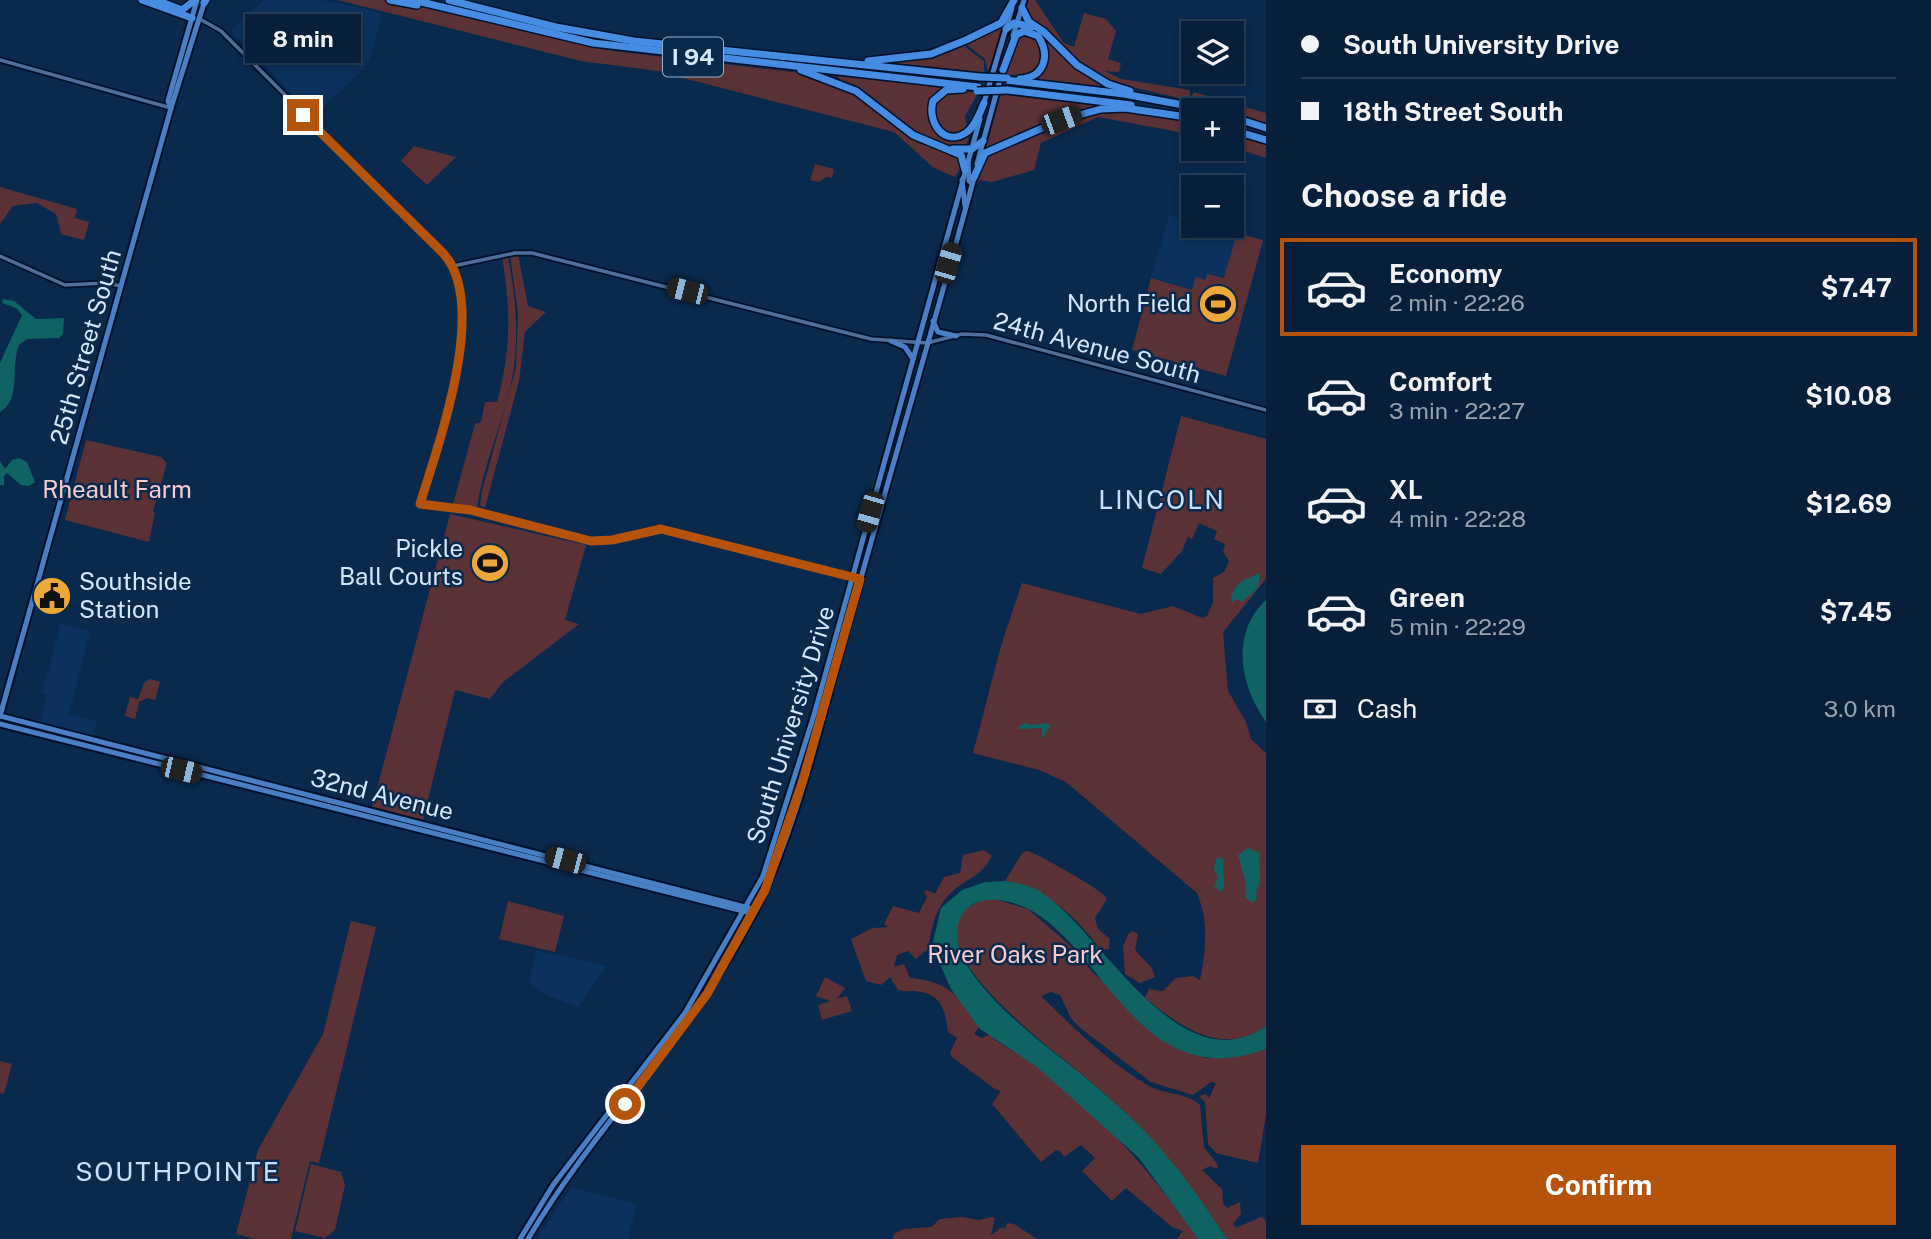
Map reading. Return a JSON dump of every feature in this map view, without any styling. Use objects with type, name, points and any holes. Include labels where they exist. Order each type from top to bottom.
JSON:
[{"type":"highway","points":[[142,0],[196,18]]},
{"type":"highway","points":[[156,0],[182,10],[201,1]]},
{"type":"highway","points":[[390,0],[473,15]]},
{"type":"highway","name":"I 94","points":[[413,0],[593,43],[977,89],[1121,103],[1181,116]]},
{"type":"highway","name":"I 94","points":[[449,0],[623,40],[1006,79],[1181,104]]},
{"type":"highway","points":[[460,0],[488,10]]},
{"type":"highway","points":[[836,61],[902,59],[931,54],[1001,23],[1015,0]]},
{"type":"highway","points":[[1023,3],[1029,22],[1091,75],[1150,98]]},
{"type":"highway","points":[[1006,29],[1011,23],[1039,29]]},
{"type":"highway","points":[[1003,70],[1019,32],[1038,36],[1046,50],[1041,69],[1025,79],[1006,79]]},
{"type":"highway","points":[[787,66],[856,91],[913,135],[961,155],[965,170]]},
{"type":"highway","points":[[977,89],[953,89],[940,93],[933,101],[931,121],[938,131],[947,135],[963,134],[975,121],[984,103]]},
{"type":"highway","points":[[973,180],[985,153],[1082,113],[1125,108],[1181,117]]},
{"type":"highway","points":[[1244,121],[1266,128]]},
{"type":"highway","points":[[1244,134],[1266,141]]},
{"type":"highway","points":[[935,146],[972,149],[984,141]]},
{"type":"main road","name":"South University Drive","points":[[520,1239],[553,1185],[685,1013],[745,909],[771,853],[823,684],[962,180],[1015,0]]},
{"type":"main road","name":"25th Street South","points":[[0,716],[171,107],[168,101],[201,1]]},
{"type":"main road","name":"South University Drive","points":[[528,1239],[580,1162],[683,1029],[755,912],[777,861],[821,717],[1023,3]]},
{"type":"main road","points":[[968,160],[969,181],[973,180]]},
{"type":"main road","points":[[962,180],[965,206]]},
{"type":"main road","points":[[933,319],[938,332],[956,336]]},
{"type":"main road","points":[[891,341],[905,347],[913,359]]},
{"type":"main road","points":[[904,423],[901,415],[907,393],[905,388]]},
{"type":"main road","points":[[895,425],[898,429],[895,454]]},
{"type":"main road","points":[[837,631],[837,660]]},
{"type":"main road","points":[[821,717],[826,688],[823,684]]},
{"type":"main road","name":"32nd Avenue","points":[[0,716],[755,912]]},
{"type":"main road","name":"32nd Avenue","points":[[0,724],[745,909]]},
{"type":"street","points":[[196,18],[221,31],[453,267],[460,291],[462,336],[456,374],[420,504],[470,510],[591,541],[612,540],[661,529],[860,579]]},
{"type":"street","points":[[0,60],[171,107]]},
{"type":"street","name":"24th Avenue South","points":[[453,267],[515,253],[532,253],[891,341],[927,343],[956,336],[986,335],[1266,410]]},
{"type":"street","points":[[0,256],[65,285],[98,283],[121,286]]},
{"type":"shaded area","points":[[264,0],[322,0],[379,12],[381,21],[368,64],[314,117],[231,31]]},
{"type":"shaded area","points":[[1169,215],[1181,218],[1181,238],[1236,238],[1225,278],[1208,274],[1193,290],[1151,278]]},
{"type":"shaded area","points":[[3,299],[14,301],[36,319],[64,318],[63,334],[59,338],[27,339],[19,345],[11,399],[0,412],[0,363],[22,315],[16,308],[2,303]]},
{"type":"shaded area","points":[[19,458],[27,462],[35,482],[29,486],[21,485],[7,473],[4,476],[4,486],[0,485],[0,461],[5,469],[12,460]]},
{"type":"shaded area","points":[[1260,573],[1258,588],[1242,602],[1237,599],[1231,603],[1236,587]]},
{"type":"shaded area","points":[[1266,600],[1266,722],[1257,708],[1245,676],[1243,644],[1247,628]]},
{"type":"shaded area","points":[[60,623],[91,631],[69,714],[97,721],[93,736],[40,722],[47,694],[42,693]]},
{"type":"shaded area","points":[[1026,723],[1048,723],[1050,726],[1042,739],[1042,728],[1019,729],[1019,726]]},
{"type":"shaded area","points":[[1248,848],[1260,853],[1257,899],[1252,903],[1245,897],[1246,884],[1238,855]]},
{"type":"shaded area","points":[[1217,857],[1223,859],[1224,886],[1221,892],[1214,886],[1218,877],[1214,869]]},
{"type":"shaded area","points":[[1005,881],[1041,892],[1064,911],[1143,996],[1172,1020],[1203,1036],[1234,1039],[1266,1026],[1266,1049],[1218,1058],[1178,1049],[1145,1027],[1062,934],[1032,911],[997,900],[986,900],[972,905],[961,917],[957,937],[964,959],[978,981],[1021,1025],[1099,1089],[1146,1132],[1183,1176],[1227,1239],[1198,1239],[1139,1158],[1037,1067],[980,1029],[951,989],[932,946],[941,908],[962,890],[985,882]]},
{"type":"shaded area","points":[[536,950],[607,966],[578,1007],[548,996],[529,982]]},
{"type":"shaded area","points":[[571,1187],[637,1204],[628,1239],[537,1239]]},
{"type":"green space","points":[[338,0],[381,0],[416,6],[613,51],[801,73],[860,96],[918,143],[958,156],[961,167],[955,177],[934,168],[894,132],[671,75],[689,75],[581,61]]},
{"type":"green space","points":[[1028,0],[1035,0],[1064,43],[1074,47],[1084,13],[1106,19],[1116,31],[1108,59],[1121,63],[1119,72],[1105,71],[1121,79],[1190,90],[1190,98],[1110,82],[1085,68],[1046,27],[1030,20],[1026,9]]},
{"type":"green space","points":[[1006,21],[988,72],[985,59],[967,45],[965,47],[984,61],[984,72],[892,63],[927,56]]},
{"type":"green space","points":[[1037,31],[1077,67],[1109,87],[1039,79],[1037,77],[1047,65],[1048,54]]},
{"type":"green space","points":[[1023,34],[1038,43],[1043,60],[1026,74],[1004,74],[1018,37]]},
{"type":"green space","points":[[837,76],[947,88],[937,93],[930,101],[929,122],[943,136],[970,133],[966,146],[951,146],[925,137],[868,94]]},
{"type":"green space","points":[[1194,92],[1215,98],[1191,98]]},
{"type":"green space","points":[[978,93],[965,116],[967,129],[953,133],[943,130],[933,106],[944,94]]},
{"type":"green space","points":[[998,96],[1102,105],[1072,113],[984,150]]},
{"type":"green space","points":[[1244,107],[1266,113],[1266,124],[1244,115]]},
{"type":"green space","points":[[1124,110],[1181,122],[1181,127],[1179,132],[1098,117],[1041,143],[1034,170],[992,182],[978,180],[983,160],[983,167],[990,153],[1083,114]]},
{"type":"green space","points":[[1244,139],[1266,145],[1266,158],[1244,151]]},
{"type":"green space","points":[[414,146],[456,157],[427,185],[401,161]]},
{"type":"green space","points":[[815,164],[834,169],[832,178],[826,177],[819,182],[810,180]]},
{"type":"green space","points":[[0,187],[77,209],[75,218],[89,222],[84,240],[61,234],[56,214],[37,203],[13,206],[0,224]]},
{"type":"green space","points":[[1244,235],[1263,240],[1226,376],[1132,350],[1151,278],[1192,290],[1196,277],[1205,280],[1207,274],[1224,278],[1236,238],[1244,238]]},
{"type":"green space","points":[[518,254],[528,306],[546,312],[525,332],[519,381],[485,508],[480,505],[482,491],[516,368],[518,313],[510,255]]},
{"type":"green space","points":[[508,256],[516,320],[511,384],[477,508],[453,504],[475,424],[481,422],[485,402],[497,402],[502,384],[508,330],[502,257]]},
{"type":"green space","points":[[1181,416],[1266,439],[1266,579],[1223,632],[1228,691],[1246,722],[1251,739],[1266,753],[1266,1026],[1250,1035],[1233,1039],[1202,1035],[1172,1019],[1145,998],[1149,989],[1163,991],[1176,978],[1193,976],[1200,980],[1205,936],[1197,893],[1066,782],[1039,770],[973,753],[1001,646],[1022,583],[1141,614],[1173,606],[1202,618],[1207,616],[1213,603],[1213,578],[1224,572],[1229,561],[1223,552],[1225,544],[1214,539],[1217,531],[1199,523],[1192,539],[1188,537],[1182,551],[1161,574],[1142,568]]},
{"type":"green space","name":"Rheault Farm","points":[[86,440],[161,457],[167,463],[153,512],[155,513],[149,542],[65,520]]},
{"type":"green space","points":[[450,514],[586,545],[565,620],[579,624],[502,683],[490,699],[455,690],[423,820],[372,807]]},
{"type":"green space","points":[[150,679],[160,682],[155,700],[147,698],[139,702],[135,719],[125,716],[130,697],[138,699],[144,683]]},
{"type":"green space","points":[[984,850],[992,856],[988,863],[980,872],[955,889],[939,908],[931,931],[929,948],[916,959],[908,951],[897,955],[894,967],[904,964],[910,978],[934,983],[952,992],[979,1027],[974,1034],[982,1038],[989,1035],[1038,1067],[1084,1105],[1163,1191],[1198,1239],[1177,1239],[1183,1231],[1172,1227],[1126,1188],[1112,1201],[1082,1171],[1095,1158],[1081,1145],[1064,1157],[1056,1150],[1041,1162],[992,1104],[1001,1091],[952,1057],[950,1053],[957,1038],[948,1032],[939,1001],[918,991],[898,990],[890,977],[881,985],[866,981],[851,939],[873,928],[888,927],[884,924],[893,906],[919,913],[927,897],[924,892],[927,890],[935,894],[944,877],[960,873],[963,855]]},
{"type":"green space","points":[[1028,851],[1104,895],[1107,899],[1095,918],[1098,929],[1110,939],[1109,949],[1101,950],[1070,915],[1047,897],[1005,881],[1023,852]]},
{"type":"green space","name":"River Oaks Park","points":[[983,900],[998,900],[1028,909],[1074,949],[1093,973],[1205,1058],[1227,1058],[1266,1049],[1266,1115],[1258,1163],[1216,1153],[1208,1144],[1205,1102],[1199,1096],[1206,1094],[1209,1098],[1216,1083],[1211,1082],[1193,1095],[1151,1082],[1079,1027],[1071,1018],[1060,995],[1051,992],[1041,996],[1092,1044],[1134,1077],[1155,1089],[1189,1098],[1200,1105],[1204,1147],[1218,1165],[1217,1169],[1210,1166],[1202,1170],[1222,1189],[1223,1203],[1227,1208],[1240,1202],[1241,1214],[1233,1224],[1236,1228],[1261,1217],[1266,1220],[1266,1239],[1227,1239],[1182,1176],[1145,1132],[988,991],[967,964],[956,938],[960,916]]},
{"type":"green space","points":[[508,901],[564,916],[555,952],[499,939]]},
{"type":"green space","points":[[351,921],[376,927],[319,1163],[310,1161],[291,1239],[256,1239],[236,1234],[258,1150],[323,1034]]},
{"type":"green space","points":[[1133,931],[1138,934],[1135,950],[1151,967],[1155,977],[1140,983],[1125,974],[1123,947],[1128,934]]},
{"type":"green space","points":[[825,977],[845,988],[837,999],[847,996],[852,1011],[822,1020],[818,1005],[830,1001],[816,996]]},
{"type":"green space","points":[[0,1061],[12,1064],[4,1094],[0,1093]]},
{"type":"green space","points":[[311,1164],[341,1172],[345,1185],[335,1230],[325,1238],[295,1231]]},
{"type":"green space","points":[[962,1217],[979,1220],[995,1218],[991,1235],[1002,1227],[1005,1229],[1007,1223],[1014,1224],[1037,1239],[893,1239],[894,1234],[904,1229],[931,1227],[940,1219]]},
{"type":"place","name":"North Field","points":[[1218,304]]},
{"type":"place","name":"Pickle Ball Courts","points":[[490,563]]},
{"type":"place","name":"Southside Station","points":[[52,596]]},
{"type":"district","name":"LINCOLN","points":[[1162,500]]},
{"type":"district","name":"SOUTHPOINTE","points":[[178,1172]]},
{"type":"route","points":[[303,115],[451,261],[455,271],[462,308],[462,336],[456,374],[420,504],[470,510],[599,542],[661,529],[860,579],[803,780],[765,890],[733,952],[707,994],[625,1104]]}]
